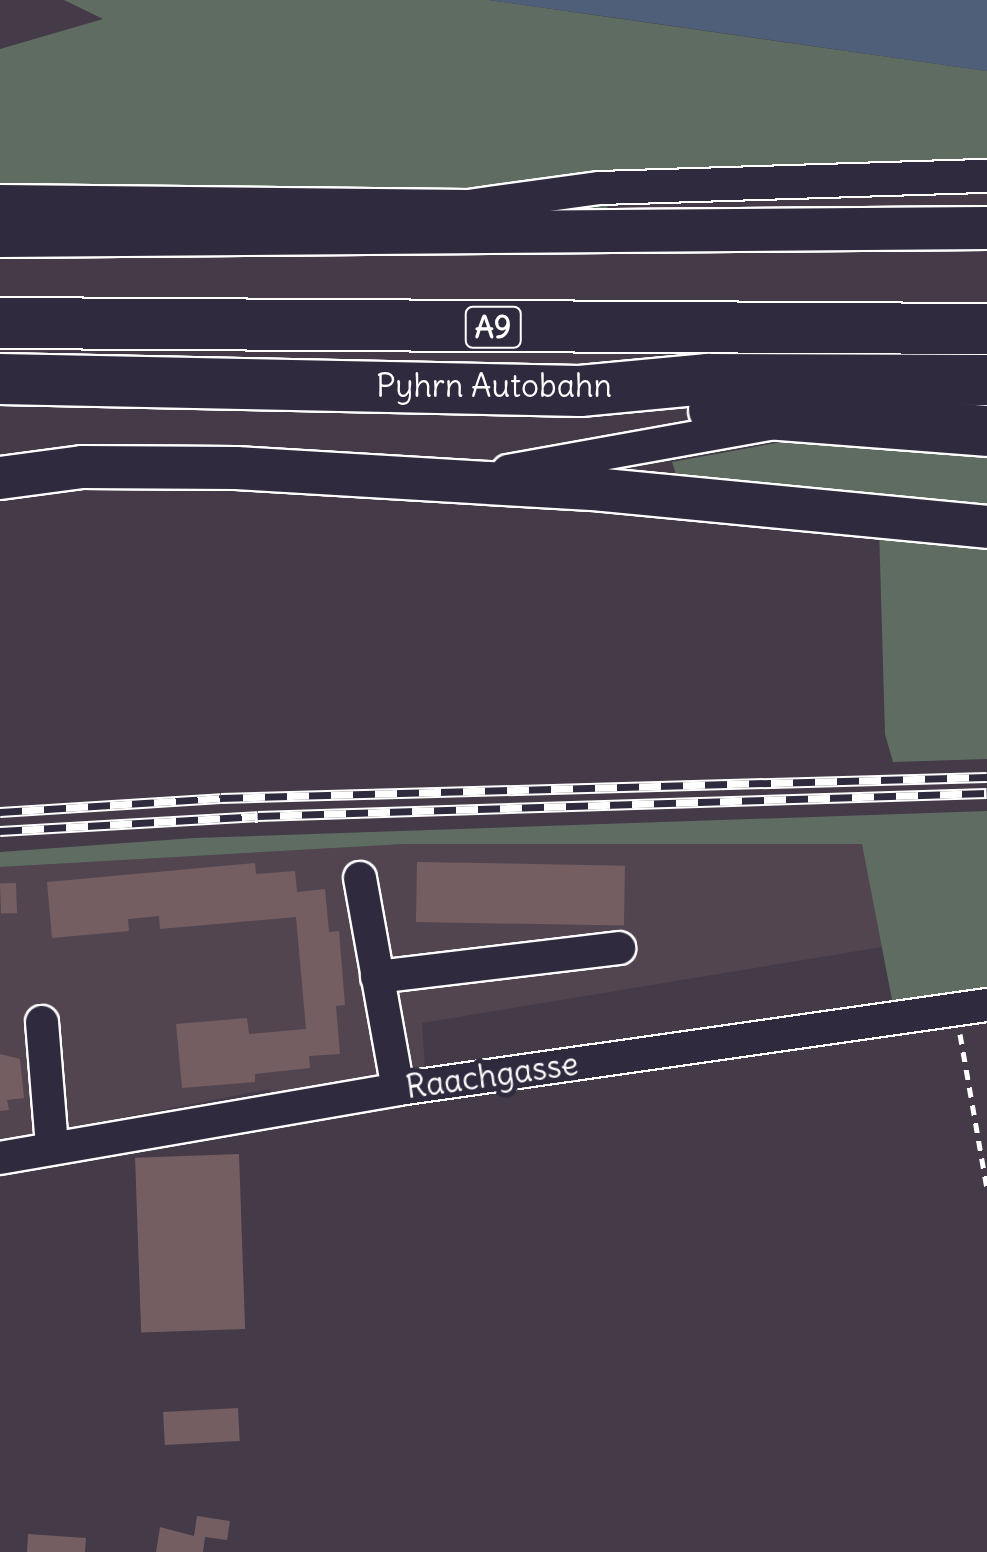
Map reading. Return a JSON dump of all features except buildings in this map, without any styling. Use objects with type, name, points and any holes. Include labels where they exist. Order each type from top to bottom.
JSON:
[{"type":"highway","name":"Pyhrn Autobahn","points":[[0,324],[987,329]]},
{"type":"highway","name":"Pyhrn Autobahn","points":[[0,379],[580,391],[708,379],[987,380]]},
{"type":"highway","points":[[580,391],[800,416],[987,430]]},
{"type":"main road","points":[[0,236],[987,228]]},
{"type":"main road","points":[[8,474],[149,465],[434,480],[987,527]]},
{"type":"street","points":[[0,201],[468,206],[600,188],[987,176]]},
{"type":"street","points":[[434,480],[729,436],[800,416]]},
{"type":"street","points":[[360,878],[398,1089]]},
{"type":"street","points":[[377,977],[618,948]]},
{"type":"street","name":"Raachgasse","points":[[0,1158],[52,1145],[398,1089],[987,1005]]},
{"type":"street","points":[[42,1022],[52,1145]]},
{"type":"path","points":[[952,1010],[964,1046],[987,1188]]},
{"type":"shaded area","points":[[405,844],[863,844],[882,947],[422,1023],[427,1098],[278,1125],[270,1089],[0,1141],[0,867]]},
{"type":"green space","points":[[64,0],[489,0],[987,71],[987,178],[608,204],[601,245],[0,256],[0,49],[103,19]]},
{"type":"green space","points":[[825,434],[987,449],[987,513],[680,487],[672,462]]},
{"type":"green space","points":[[879,528],[987,535],[987,759],[893,762],[885,734]]},
{"type":"green space","points":[[987,811],[987,993],[893,1005],[862,844],[405,844],[0,867],[0,852],[194,838]]},
{"type":"water","points":[[489,0],[987,0],[987,71],[617,18]]},
{"type":"railway","points":[[0,812],[221,798],[987,777]]},
{"type":"railway","points":[[0,831],[258,816],[987,793]]}]
